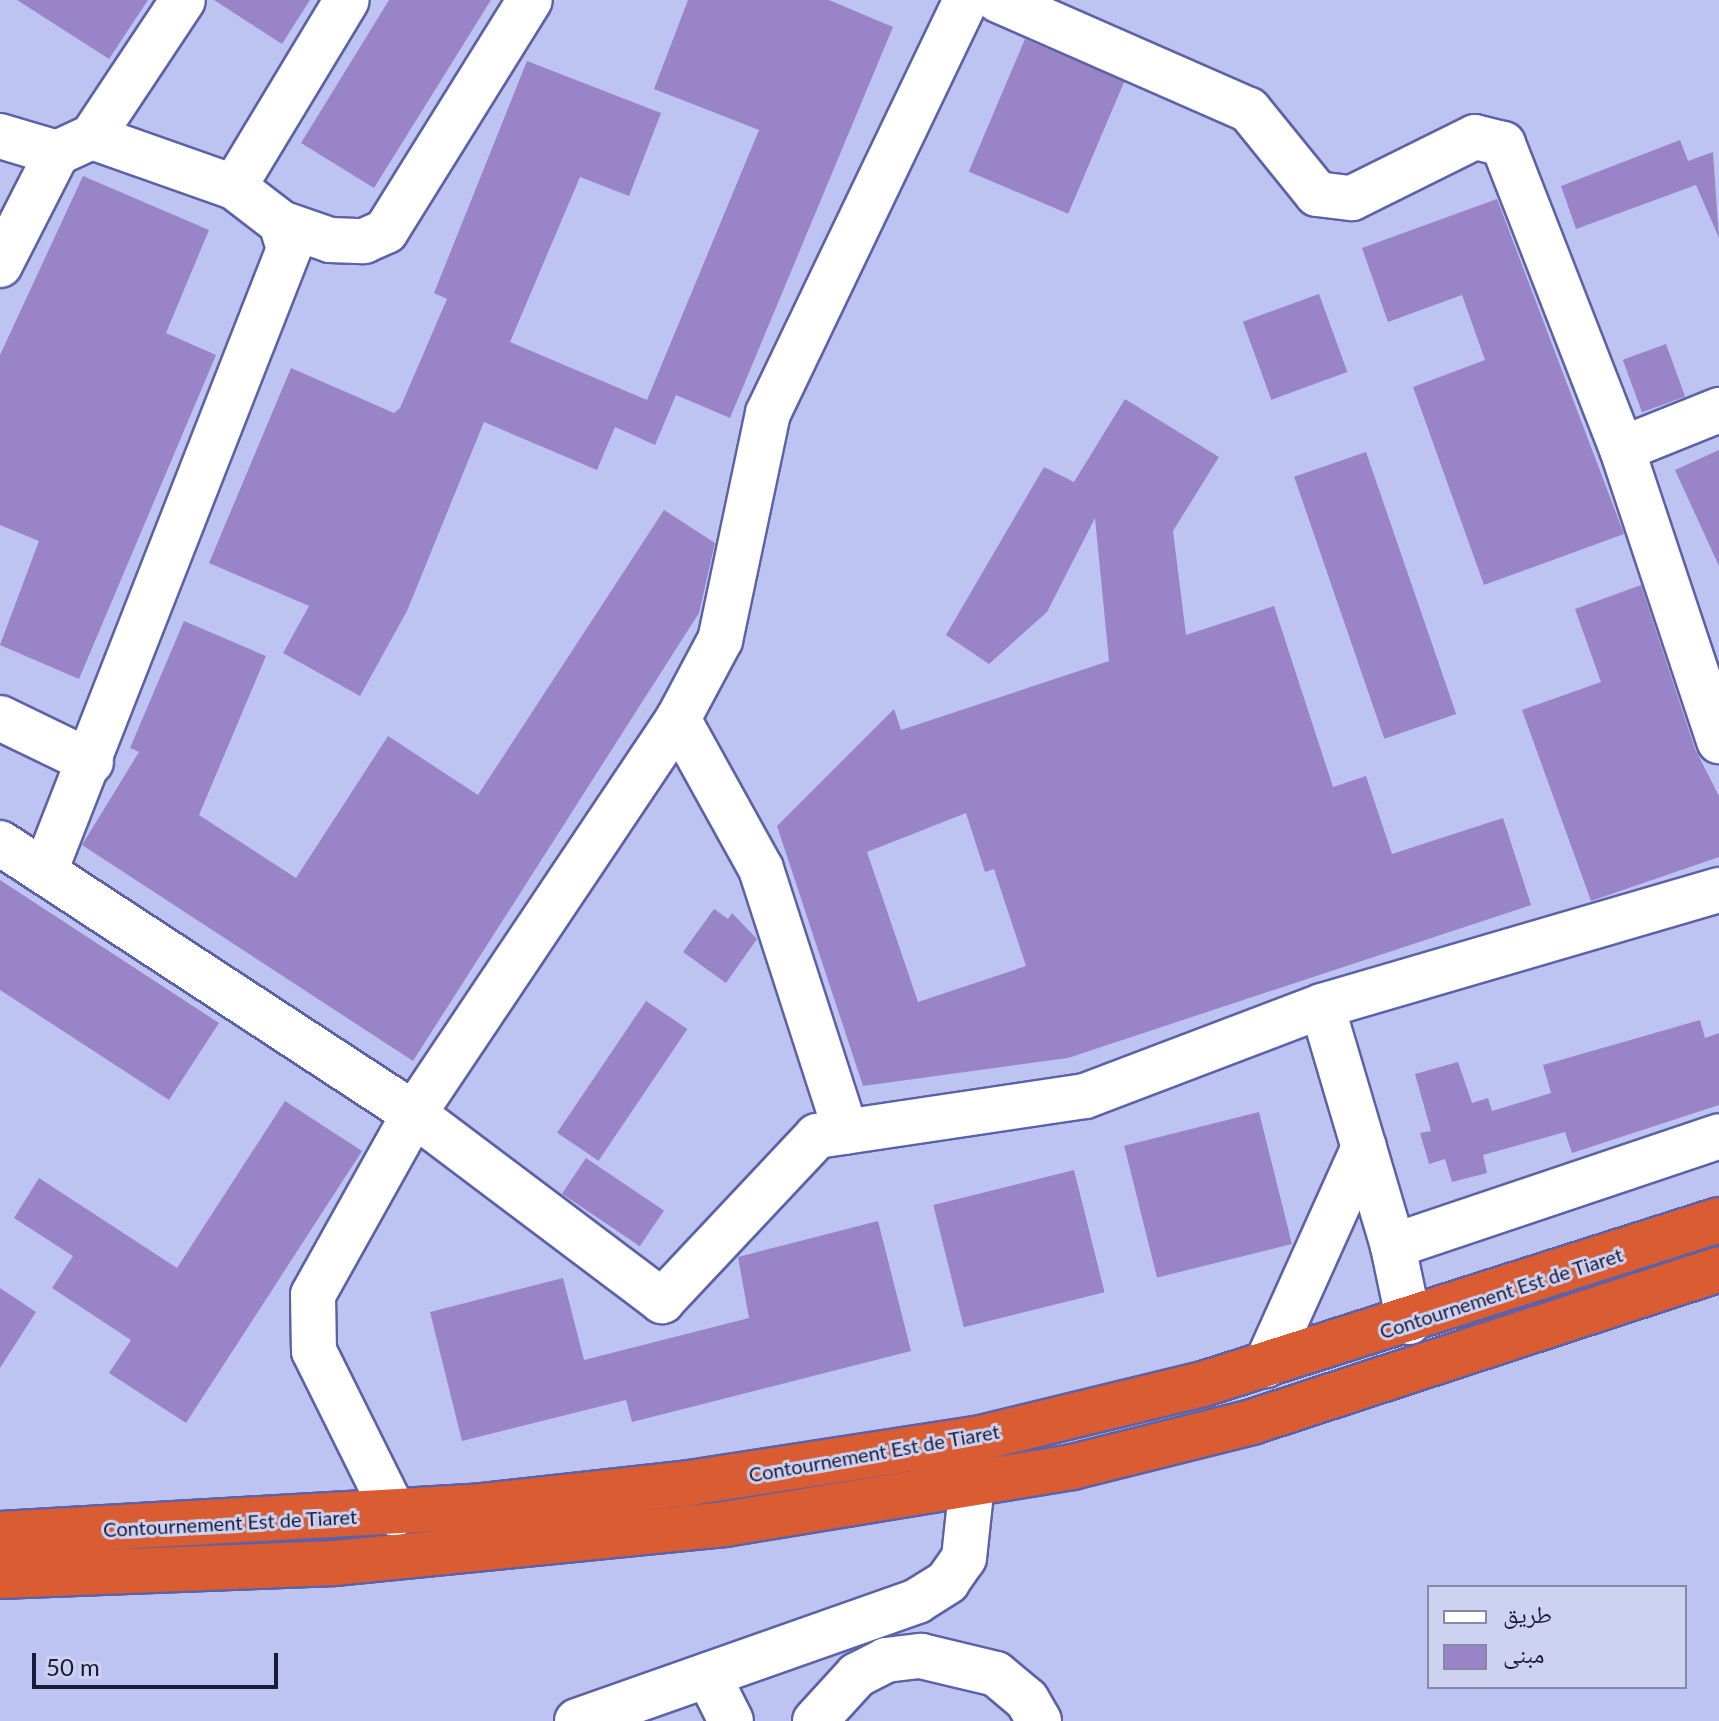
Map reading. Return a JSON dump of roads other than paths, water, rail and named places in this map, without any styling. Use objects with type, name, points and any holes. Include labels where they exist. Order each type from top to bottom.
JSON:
[{"type":"highway","name":"Contournement Est de Tiaret","points":[[0,1534],[395,1514],[690,1483],[981,1438],[1266,1365],[1409,1322],[1719,1220]]},
{"type":"highway","points":[[0,1576],[336,1563],[725,1524],[972,1483],[1252,1422],[1719,1269]]},
{"type":"street","points":[[0,265],[75,145],[183,0]]},
{"type":"street","points":[[234,187],[347,0]]},
{"type":"street","points":[[0,136],[75,145],[234,187],[281,223],[330,240],[364,241],[386,231],[530,0]]},
{"type":"street","points":[[395,1514],[314,1351],[313,1295],[414,1114],[678,719],[720,640],[768,413],[966,0]]},
{"type":"street","points":[[998,0],[1249,110],[1317,194],[1352,198],[1475,137],[1503,144],[1622,449],[1719,741]]},
{"type":"street","points":[[45,871],[91,762],[289,249],[281,223]]},
{"type":"street","points":[[1622,449],[1719,410]]},
{"type":"street","points":[[0,718],[91,762]]},
{"type":"street","points":[[678,719],[761,869],[846,1132]]},
{"type":"street","points":[[0,843],[414,1114],[662,1301],[817,1136],[1085,1096],[1322,1006],[1719,890]]},
{"type":"street","points":[[1322,1006],[1393,1246],[1409,1322]]},
{"type":"street","points":[[1393,1246],[1719,1136]]},
{"type":"street","points":[[1266,1365],[1364,1147]]},
{"type":"street","points":[[577,1721],[917,1601],[947,1582],[971,1533],[972,1483]]},
{"type":"street","points":[[815,1721],[857,1675],[886,1660],[921,1656],[996,1674],[1027,1700],[1039,1721]]},
{"type":"street","points":[[708,1675],[731,1721]]}]
